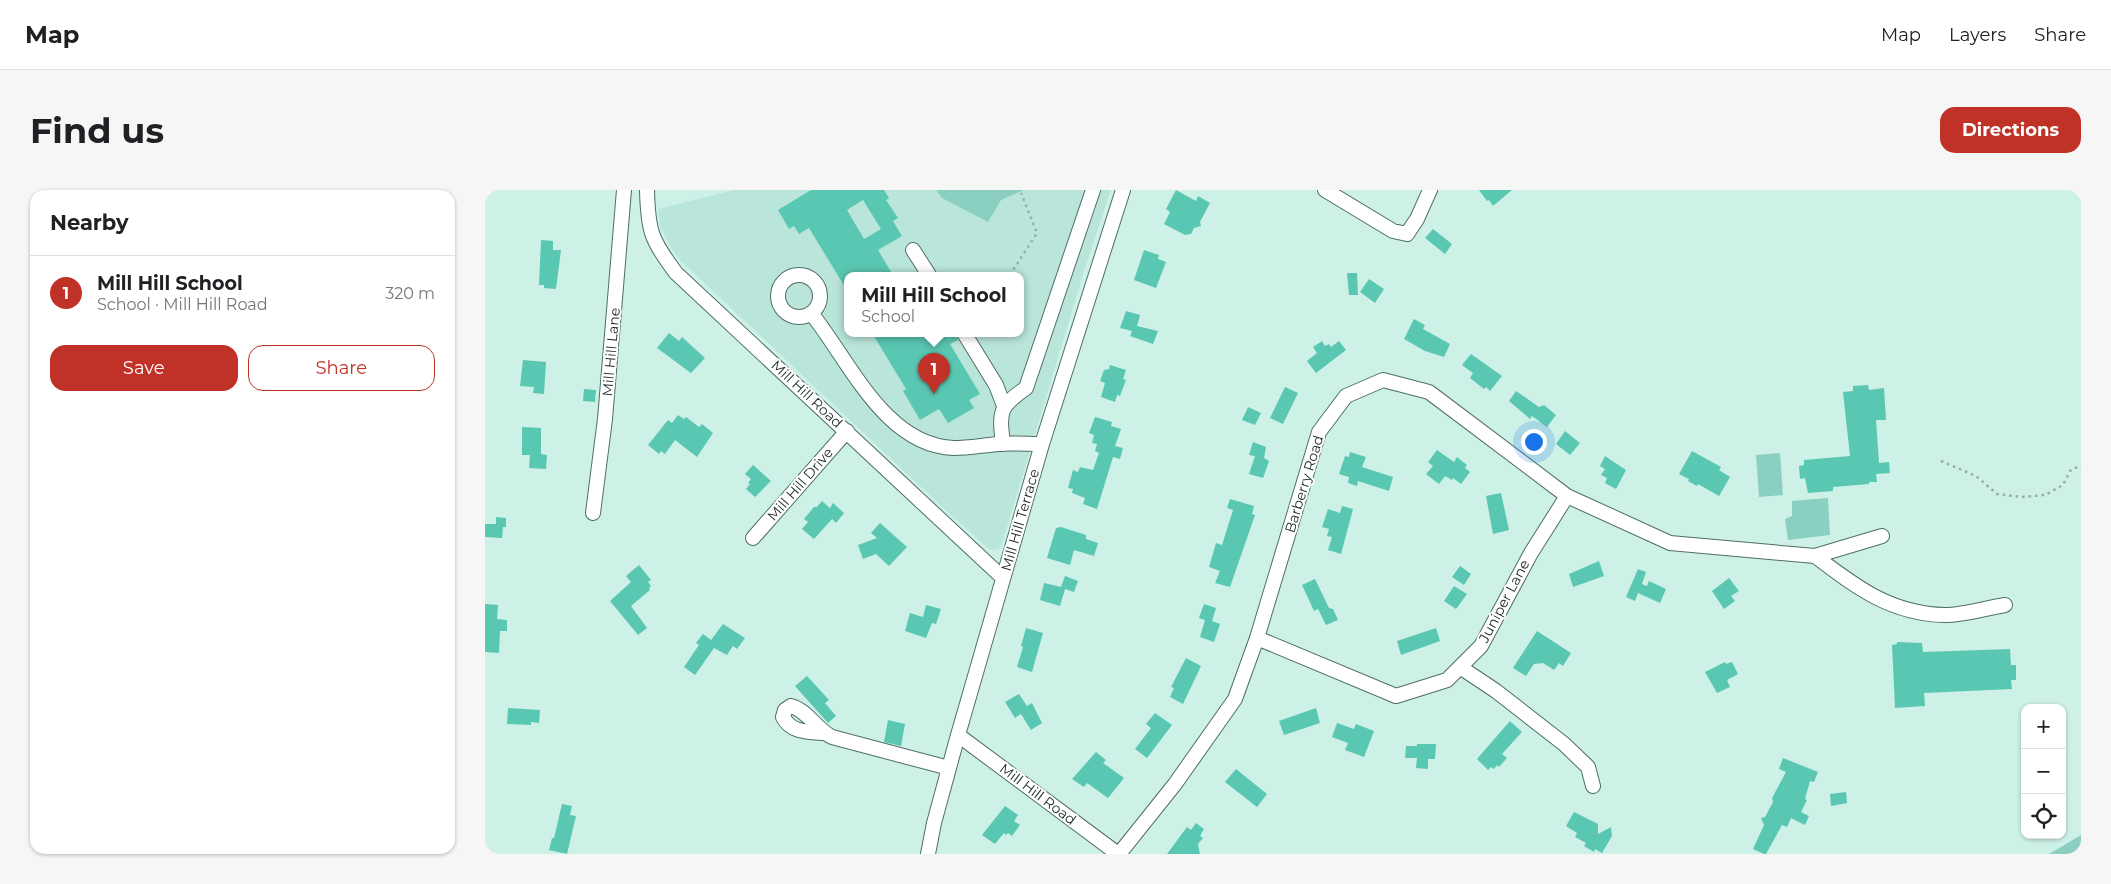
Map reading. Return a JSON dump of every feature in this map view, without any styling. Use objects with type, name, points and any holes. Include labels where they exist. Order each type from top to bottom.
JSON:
[{"type":"street","name":"Mill Hill Lane","points":[[593,513],[605,419],[624,190]]},
{"type":"street","name":"Mill Hill Road","points":[[647,190],[649,231],[660,252],[675,273],[1003,578]]},
{"type":"street","points":[[1003,444],[1001,412],[1004,406],[1026,388],[1093,190]]},
{"type":"street","name":"Mill Hill Terrace","points":[[928,854],[958,735],[1042,444],[1123,190]]},
{"type":"street","points":[[1325,190],[1393,231],[1407,234],[1417,219],[1430,190]]},
{"type":"street","points":[[913,250],[927,272]]},
{"type":"street","points":[[811,314],[827,332],[875,401],[895,425],[926,442],[952,448],[1003,444],[1042,444]]},
{"type":"street","points":[[965,337],[995,385],[1004,406]]},
{"type":"street","name":"Barberry Road","points":[[1118,854],[1175,784],[1235,699],[1257,638],[1319,432],[1346,396],[1383,380],[1429,392],[1567,496],[1670,542],[1815,556]]},
{"type":"street","name":"Mill Hill Drive","points":[[753,538],[847,431]]},
{"type":"street","name":"Juniper Lane","points":[[1257,638],[1396,696],[1447,680],[1481,646],[1531,553],[1567,496]]},
{"type":"street","points":[[1815,556],[1882,536]]},
{"type":"street","points":[[1815,556],[1859,589],[1910,612],[1946,615],[2005,604]]},
{"type":"street","points":[[1460,667],[1496,691],[1565,744],[1588,767],[1593,786]]},
{"type":"street","points":[[824,733],[849,743],[949,768]]},
{"type":"street","name":"Mill Hill Road","points":[[958,735],[1118,854]]},
{"type":"path","points":[[1012,272],[1037,233],[1021,193]]},
{"type":"path","points":[[1941,461],[1976,476],[1997,494],[2021,497],[2045,495],[2063,484],[2070,471],[2081,465]]},
{"type":"shaded area","points":[[734,190],[1111,190],[1084,271],[1001,547],[997,550],[990,550],[681,261],[673,251],[660,226],[658,209]]},
{"type":"shaded area","points":[[936,190],[1024,190],[1001,200],[988,222],[942,198]]},
{"type":"shaded area","points":[[1780,453],[1783,495],[1759,497],[1756,455]]},
{"type":"shaded area","points":[[1828,498],[1830,535],[1788,540],[1785,519],[1792,516],[1792,501]]},
{"type":"shaded area","points":[[2081,835],[2081,854],[2049,854]]},
{"type":"building","points":[[811,190],[884,190],[889,198],[886,200],[898,218],[893,221],[902,236],[878,250],[891,272],[844,272],[844,285],[809,228],[799,234],[794,226],[789,229],[778,210]],"holes":[[[863,200],[881,229],[864,239],[847,210]]]},
{"type":"building","points":[[1176,190],[1196,201],[1198,196],[1210,203],[1200,222],[1201,226],[1194,228],[1191,234],[1185,235],[1164,224],[1170,212],[1166,209]]},
{"type":"building","points":[[1479,190],[1512,190],[1493,206]]},
{"type":"building","points":[[1433,229],[1452,244],[1445,254],[1425,238]]},
{"type":"building","points":[[541,240],[553,241],[553,250],[561,250],[556,289],[544,288],[544,285],[539,285]]},
{"type":"building","points":[[1144,250],[1159,255],[1158,259],[1166,262],[1156,288],[1134,280]]},
{"type":"building","points":[[1347,273],[1357,273],[1358,295],[1349,295]]},
{"type":"building","points":[[1369,279],[1384,289],[1375,303],[1360,292]]},
{"type":"building","points":[[1126,311],[1140,315],[1137,326],[1158,331],[1153,344],[1130,336],[1132,331],[1120,328]]},
{"type":"building","points":[[1414,319],[1425,325],[1423,329],[1450,344],[1444,357],[1425,351],[1404,339]]},
{"type":"building","points":[[669,333],[679,341],[682,337],[705,358],[691,373],[657,348]]},
{"type":"building","points":[[874,337],[957,337],[958,340],[950,344],[980,394],[969,400],[974,408],[948,423],[939,409],[920,420],[903,391],[906,389]]},
{"type":"building","points":[[1322,341],[1325,346],[1329,344],[1331,347],[1339,341],[1346,350],[1316,373],[1307,361],[1317,353],[1313,347]]},
{"type":"building","points":[[1471,354],[1502,376],[1490,391],[1486,387],[1484,389],[1470,378],[1473,373],[1462,365]]},
{"type":"building","points":[[523,360],[546,362],[544,394],[533,393],[534,387],[520,386]]},
{"type":"building","points":[[1110,365],[1126,370],[1123,379],[1126,380],[1120,396],[1117,395],[1115,402],[1101,397],[1105,383],[1100,381],[1104,370],[1109,369]]},
{"type":"building","points":[[1868,385],[1869,390],[1884,388],[1886,420],[1876,420],[1879,463],[1889,462],[1890,473],[1876,474],[1877,482],[1869,482],[1869,484],[1833,487],[1833,491],[1808,493],[1805,478],[1800,479],[1799,466],[1804,465],[1804,460],[1850,456],[1843,392],[1853,391],[1853,386]]},
{"type":"building","points":[[1285,387],[1298,393],[1283,424],[1270,418]]},
{"type":"building","points":[[584,389],[596,390],[595,402],[583,401]]},
{"type":"building","points":[[1516,391],[1539,407],[1544,405],[1556,415],[1547,427],[1532,416],[1530,419],[1509,401]]},
{"type":"building","points":[[1248,407],[1261,413],[1255,425],[1242,420]]},
{"type":"building","points":[[678,415],[684,419],[686,417],[699,427],[702,424],[713,433],[697,457],[675,440],[665,454],[661,451],[659,454],[648,445],[668,420],[672,423]]},
{"type":"building","points":[[1095,417],[1112,422],[1111,426],[1121,429],[1115,446],[1123,448],[1120,459],[1113,457],[1097,509],[1083,504],[1085,498],[1072,493],[1073,489],[1068,488],[1073,470],[1078,472],[1080,467],[1093,470],[1099,453],[1095,451],[1097,444],[1092,443],[1094,435],[1089,433]]},
{"type":"building","points":[[522,427],[541,428],[541,454],[547,455],[546,469],[529,468],[530,455],[522,455]]},
{"type":"building","points":[[1565,431],[1580,443],[1570,455],[1556,444]]},
{"type":"building","points":[[1253,442],[1266,447],[1264,458],[1269,461],[1263,478],[1249,474],[1255,456],[1249,455]]},
{"type":"building","points":[[1437,450],[1454,462],[1457,457],[1467,465],[1465,468],[1470,472],[1461,484],[1453,478],[1452,480],[1445,476],[1439,484],[1426,474],[1433,466],[1428,462]]},
{"type":"building","points":[[1692,451],[1721,467],[1719,470],[1730,477],[1719,496],[1698,484],[1697,486],[1679,474]]},
{"type":"building","points":[[1350,452],[1366,457],[1362,467],[1393,477],[1389,491],[1358,481],[1357,486],[1348,483],[1349,477],[1339,474],[1345,456],[1349,457]]},
{"type":"building","points":[[1605,456],[1626,470],[1616,489],[1605,483],[1607,478],[1601,475],[1605,469],[1600,466]]},
{"type":"building","points":[[753,465],[771,481],[755,497],[746,489],[751,479],[745,474]]},
{"type":"building","points":[[1501,493],[1509,530],[1493,534],[1486,496]]},
{"type":"building","points":[[1230,499],[1254,506],[1252,514],[1255,515],[1230,587],[1215,583],[1220,571],[1209,567],[1216,543],[1222,545],[1233,510],[1227,508]]},
{"type":"building","points":[[822,501],[830,508],[833,503],[844,513],[836,523],[832,519],[814,539],[802,529],[808,522],[804,519]]},
{"type":"building","points":[[1342,506],[1353,509],[1341,554],[1328,550],[1332,537],[1327,536],[1329,529],[1322,527],[1328,509],[1340,513]]},
{"type":"building","points":[[496,517],[506,518],[506,527],[503,527],[502,538],[485,537],[485,524],[496,524]]},
{"type":"building","points":[[880,523],[907,547],[889,566],[876,554],[863,559],[858,545],[877,538],[871,533]]},
{"type":"building","points":[[1061,527],[1086,535],[1086,539],[1098,543],[1094,556],[1074,550],[1070,565],[1047,558],[1056,528]]},
{"type":"building","points":[[1599,561],[1604,576],[1573,587],[1569,574]]},
{"type":"building","points":[[639,565],[651,580],[648,582],[651,586],[650,590],[631,606],[647,628],[638,635],[610,601],[631,582],[626,576]]},
{"type":"building","points":[[1460,566],[1471,574],[1464,585],[1452,577]]},
{"type":"building","points":[[1638,569],[1646,572],[1642,584],[1647,586],[1649,581],[1666,589],[1660,603],[1638,593],[1635,601],[1626,597]]},
{"type":"building","points":[[1065,576],[1078,581],[1074,592],[1065,589],[1060,606],[1040,600],[1044,583],[1061,587]]},
{"type":"building","points":[[1729,578],[1739,591],[1731,596],[1735,601],[1724,609],[1712,591]]},
{"type":"building","points":[[1315,579],[1329,608],[1333,609],[1338,620],[1326,625],[1318,609],[1314,611],[1302,585]]},
{"type":"building","points":[[1454,586],[1467,594],[1456,609],[1444,601]]},
{"type":"building","points":[[485,604],[498,605],[497,619],[507,620],[507,631],[500,631],[499,653],[485,652]]},
{"type":"building","points":[[1204,604],[1216,608],[1212,621],[1220,624],[1214,642],[1200,637],[1205,620],[1199,618]]},
{"type":"building","points":[[926,605],[941,609],[936,624],[932,623],[926,638],[905,631],[910,613],[923,617]]},
{"type":"building","points":[[723,624],[745,638],[737,649],[733,646],[727,655],[714,648],[695,675],[684,667],[699,645],[696,643],[703,634],[711,640]]},
{"type":"building","points":[[1026,628],[1043,633],[1032,672],[1017,667]]},
{"type":"building","points":[[1436,628],[1440,641],[1401,655],[1397,641]]},
{"type":"building","points":[[1537,631],[1571,653],[1563,666],[1559,663],[1554,670],[1543,663],[1534,664],[1526,676],[1513,668]]},
{"type":"building","points":[[1897,642],[1922,643],[1923,652],[2010,649],[2011,665],[2016,665],[2016,680],[2011,680],[2012,689],[1924,693],[1925,706],[1895,708],[1892,645],[1897,644]]},
{"type":"building","points":[[1186,658],[1201,666],[1183,704],[1170,697],[1174,688],[1171,687]]},
{"type":"building","points":[[1725,662],[1726,664],[1732,662],[1738,674],[1727,680],[1730,687],[1717,693],[1705,672]]},
{"type":"building","points":[[807,676],[829,700],[825,703],[836,716],[828,723],[795,686]]},
{"type":"building","points":[[1019,694],[1027,706],[1032,703],[1042,723],[1031,730],[1021,714],[1015,718],[1005,702]]},
{"type":"building","points":[[508,708],[540,710],[539,723],[531,722],[531,725],[507,724]]},
{"type":"building","points":[[1316,708],[1320,723],[1284,735],[1279,721]]},
{"type":"building","points":[[1155,713],[1172,725],[1147,758],[1135,749],[1151,728],[1146,724]]},
{"type":"building","points":[[888,720],[905,724],[901,746],[884,742]]},
{"type":"building","points":[[1510,721],[1522,732],[1502,754],[1507,758],[1499,767],[1497,765],[1494,769],[1491,767],[1488,770],[1477,759]]},
{"type":"building","points":[[1337,723],[1354,729],[1356,724],[1374,731],[1364,757],[1345,750],[1348,743],[1332,737]]},
{"type":"building","points":[[1417,744],[1436,744],[1435,759],[1428,759],[1428,769],[1416,768],[1417,758],[1405,758],[1406,746],[1417,746]]},
{"type":"building","points":[[1096,752],[1106,760],[1103,763],[1124,778],[1108,798],[1087,783],[1084,787],[1072,779]]},
{"type":"building","points":[[1783,758],[1818,772],[1814,782],[1810,781],[1805,799],[1807,800],[1801,812],[1809,816],[1805,825],[1791,818],[1787,827],[1782,825],[1766,854],[1764,854],[1753,849],[1764,825],[1761,818],[1765,817],[1773,802],[1772,798],[1786,772],[1779,769]]},
{"type":"building","points":[[1236,769],[1267,794],[1257,807],[1225,782]]},
{"type":"building","points":[[1846,792],[1847,803],[1831,806],[1830,794]]},
{"type":"building","points":[[562,804],[572,806],[570,815],[576,816],[567,854],[549,850],[552,838],[554,838]]},
{"type":"building","points":[[1005,806],[1018,815],[1014,821],[1020,825],[1012,836],[1004,833],[995,844],[982,835]]},
{"type":"building","points":[[1574,812],[1598,824],[1598,834],[1611,827],[1612,836],[1602,853],[1595,849],[1594,852],[1584,846],[1586,843],[1575,837],[1577,833],[1566,826]]},
{"type":"building","points":[[1196,823],[1204,829],[1200,836],[1203,838],[1198,844],[1200,854],[1167,854],[1187,827],[1191,830]]},
{"type":"place","name":"Mill Hill School","points":[[934,394]]}]
